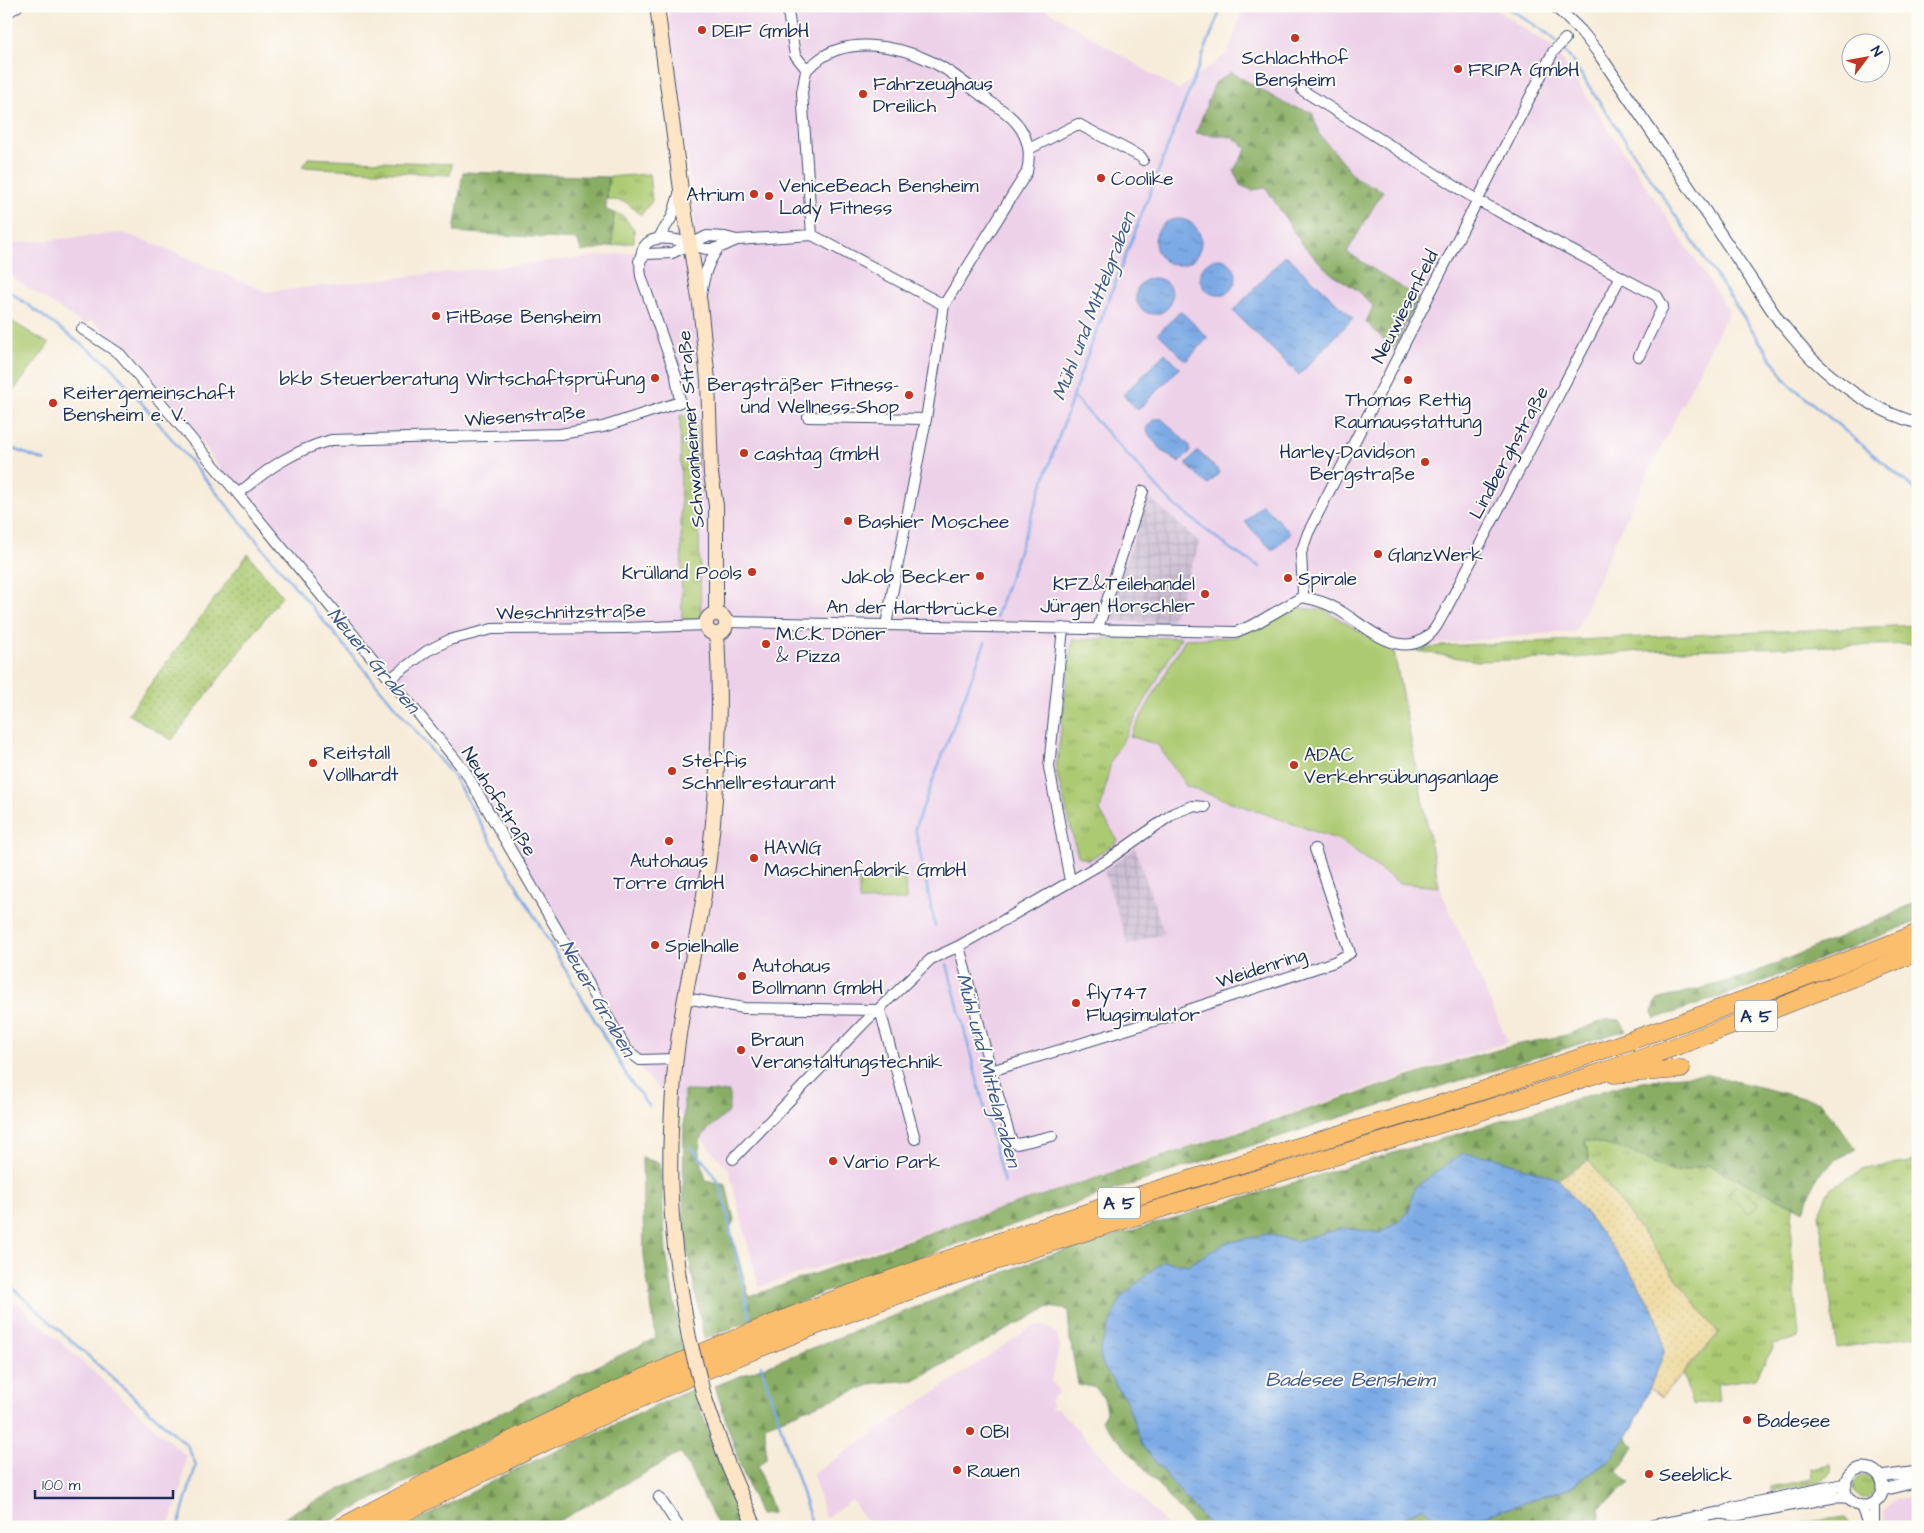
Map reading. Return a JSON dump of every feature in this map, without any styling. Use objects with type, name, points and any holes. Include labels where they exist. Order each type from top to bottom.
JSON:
[{"type":"highway","name":"A 5","points":[[342,1527],[471,1459],[547,1422],[652,1374],[823,1305],[919,1269],[1148,1193],[1433,1106],[1695,1019],[1798,981],[1918,933]]},
{"type":"highway","name":"A 5","points":[[377,1527],[551,1438],[722,1363],[829,1320],[1002,1259],[1151,1211],[1593,1075],[1805,997],[1918,952]]},
{"type":"highway","points":[[1593,1075],[1681,1069]]},
{"type":"main road","name":"Schwanheimer Straße","points":[[657,6],[681,190],[700,304],[708,380],[711,474],[716,506],[721,618]]},
{"type":"main road","points":[[708,617],[721,618],[724,630],[716,634],[710,632],[706,625],[708,617]]},
{"type":"main road","points":[[716,634],[718,740],[714,807],[704,894],[676,1059],[670,1143],[670,1199],[676,1263],[689,1338],[704,1396],[728,1465],[752,1521]]},
{"type":"street","points":[[6,13],[17,6]]},
{"type":"street","points":[[787,6],[795,55],[807,70]]},
{"type":"street","points":[[1555,6],[1581,31],[1597,51],[1770,307],[1812,359],[1844,385],[1864,398],[1889,412],[1918,423]]},
{"type":"street","name":"Neuwiesenfeld","points":[[1302,597],[1304,592],[1301,553],[1308,533],[1553,52],[1565,39]]},
{"type":"street","points":[[812,235],[802,92],[807,70],[822,56],[835,50],[854,46],[877,46],[902,51],[928,60],[949,72],[1013,120],[1022,131],[1029,149],[1027,172],[944,305],[926,418],[886,625]]},
{"type":"street","points":[[1302,90],[1477,200],[1620,278],[1657,296],[1663,306],[1639,356]]},
{"type":"street","points":[[1029,149],[1078,124],[1141,156],[1143,160]]},
{"type":"street","points":[[658,239],[672,217],[681,190]]},
{"type":"street","points":[[639,261],[643,246],[648,242],[658,239],[678,240],[707,249],[719,247],[737,240],[812,235],[944,305]]},
{"type":"street","points":[[639,261],[646,254],[672,253],[707,236],[737,240]]},
{"type":"street","points":[[700,304],[705,270],[719,247]]},
{"type":"street","name":"Wiesenstraße","points":[[238,494],[266,470],[286,457],[309,446],[331,440],[560,434],[603,427],[680,402],[676,376],[641,276],[639,261]]},
{"type":"street","name":"Lindberghstraße","points":[[1302,597],[1333,607],[1385,640],[1404,644],[1423,640],[1434,630],[1620,278]]},
{"type":"street","name":"Neuhofstraße","points":[[82,329],[120,354],[238,494],[465,771],[627,1050],[640,1060],[676,1059]]},
{"type":"street","points":[[808,416],[926,418]]},
{"type":"street","points":[[1098,628],[1143,491]]},
{"type":"street","name":"An der Hartbrücke","points":[[721,618],[886,625],[1236,632],[1255,624],[1302,597]]},
{"type":"street","name":"Weschnitzstraße","points":[[390,678],[427,651],[449,640],[492,629],[706,625]]},
{"type":"street","points":[[1063,628],[1049,767],[1070,881]]},
{"type":"street","points":[[733,1159],[863,1024],[880,1010],[931,959],[959,946],[1106,861],[1174,813],[1192,806],[1205,807]]},
{"type":"street","name":"Weidenring","points":[[991,1071],[1164,1018],[1334,962],[1350,953],[1315,849]]},
{"type":"street","points":[[959,946],[991,1071],[1013,1142],[1018,1144],[1052,1136]]},
{"type":"street","points":[[685,998],[744,1008],[880,1010]]},
{"type":"street","points":[[880,1010],[915,1139]]},
{"type":"street","points":[[1865,1468],[1874,1471],[1880,1477],[1883,1490],[1880,1498],[1874,1504],[1861,1506],[1853,1503],[1848,1497],[1846,1484],[1848,1478],[1858,1469],[1865,1468]]},
{"type":"street","points":[[1880,1477],[1918,1472]]},
{"type":"street","points":[[1883,1490],[1918,1481]]},
{"type":"street","points":[[1719,1514],[1734,1507],[1846,1484]]},
{"type":"street","points":[[659,1497],[679,1527]]},
{"type":"street","points":[[1646,1527],[1719,1514],[1736,1514],[1824,1498],[1848,1497]]},
{"type":"street","points":[[1874,1504],[1874,1527]]},
{"type":"street","points":[[1861,1506],[1868,1527]]},
{"type":"shaded area","points":[[668,6],[1041,6],[1178,90],[1228,53],[1244,6],[1490,6],[1556,50],[1729,311],[1618,534],[1576,631],[1414,646],[1395,652],[1442,893],[1508,1042],[759,1287],[729,1170],[634,1061],[468,768],[234,488],[184,417],[123,345],[91,320],[86,326],[6,273],[6,244],[123,233],[163,247],[266,292],[643,251],[695,224]]},
{"type":"shaded area","points":[[1149,497],[1200,543],[1170,624],[1105,621]]},
{"type":"shaded area","points":[[1135,848],[1164,933],[1128,945],[1104,871]]},
{"type":"shaded area","points":[[6,1293],[186,1456],[180,1495],[168,1527],[6,1527]]},
{"type":"shaded area","name":"OBI","points":[[1033,1326],[1050,1328],[1057,1335],[1060,1347],[1051,1380],[1059,1392],[1050,1400],[1053,1406],[1048,1409],[1058,1409],[1169,1527],[869,1527],[852,1500],[825,1518],[813,1474]]},
{"type":"shaded area","points":[[1918,1494],[1918,1527],[1883,1527],[1885,1510],[1895,1500]]},
{"type":"green space","points":[[1231,72],[1287,105],[1312,112],[1319,134],[1356,178],[1383,191],[1347,252],[1418,298],[1393,349],[1366,322],[1373,306],[1357,290],[1329,272],[1302,244],[1266,188],[1252,190],[1240,185],[1234,170],[1247,148],[1232,137],[1196,133],[1215,83]]},
{"type":"green space","points":[[308,158],[452,164],[450,175],[302,167]]},
{"type":"green space","points":[[463,172],[608,177],[606,210],[614,213],[612,246],[582,252],[577,240],[454,232]]},
{"type":"green space","points":[[649,174],[652,201],[641,215],[626,202],[607,199],[608,177]]},
{"type":"green space","points":[[614,213],[623,216],[634,229],[634,242],[612,246]]},
{"type":"green space","points":[[6,318],[49,344],[6,401]]},
{"type":"green space","points":[[680,415],[696,417],[701,613],[697,618],[688,622],[682,622]]},
{"type":"green space","points":[[248,554],[282,596],[172,740],[128,714]]},
{"type":"green space","name":"ADAC Verkehrsübungsanlage","points":[[1294,608],[1325,610],[1394,653],[1439,887],[1399,883],[1339,840],[1186,786],[1158,745],[1130,736],[1185,639],[1235,637]]},
{"type":"green space","points":[[1918,625],[1918,644],[1639,651],[1576,658],[1477,661],[1417,651],[1440,646]]},
{"type":"green space","points":[[1181,637],[1111,761],[1100,811],[1118,841],[1089,860],[1078,856],[1056,770],[1072,640]]},
{"type":"green space","points":[[905,879],[906,900],[859,901],[859,880]]},
{"type":"green space","points":[[1918,900],[1918,921],[1749,987],[1655,1019],[1652,1012],[1657,1000],[1744,977],[1889,916]]},
{"type":"green space","points":[[1608,1019],[1620,1020],[1626,1030],[1277,1137],[1046,1213],[817,1295],[704,1339],[683,1225],[684,1091],[729,1092],[729,1112],[702,1137],[700,1152],[706,1180],[726,1185],[734,1220],[730,1228],[749,1297],[963,1221],[1452,1063],[1515,1045],[1567,1035]]},
{"type":"green space","points":[[1706,1074],[1820,1102],[1857,1149],[1835,1160],[1816,1178],[1804,1211],[1708,1165],[1673,1172],[1627,1150],[1585,1140],[1589,1161],[1558,1179],[1492,1157],[1414,1188],[1408,1212],[1401,1220],[1381,1233],[1343,1228],[1296,1241],[1267,1234],[1223,1244],[1189,1265],[1163,1261],[1101,1363],[1126,1400],[1143,1447],[1211,1527],[1195,1527],[1101,1420],[1106,1412],[1104,1399],[1096,1388],[1078,1384],[1070,1339],[1068,1310],[1049,1307],[914,1380],[875,1383],[765,1425],[766,1459],[758,1466],[773,1513],[760,1515],[740,1465],[715,1386],[1046,1256],[1616,1087],[1669,1077]]},
{"type":"green space","points":[[1585,1140],[1627,1150],[1673,1172],[1708,1165],[1793,1206],[1791,1244],[1799,1338],[1773,1344],[1773,1348],[1756,1378],[1717,1384],[1719,1401],[1692,1405],[1683,1374],[1718,1334],[1589,1161]]},
{"type":"green space","points":[[642,1158],[660,1163],[666,1253],[683,1353],[519,1424],[319,1527],[270,1527],[297,1510],[656,1338],[644,1257]]},
{"type":"green space","points":[[1918,1161],[1918,1335],[1837,1348],[1819,1214],[1830,1188],[1865,1169]]},
{"type":"green space","points":[[1737,1185],[1758,1203],[1749,1213],[1728,1195]]},
{"type":"green space","points":[[693,1389],[743,1527],[719,1527],[681,1453],[548,1527],[406,1527],[508,1473]]},
{"type":"green space","points":[[1626,1436],[1634,1447],[1618,1472],[1630,1483],[1599,1508],[1601,1519],[1557,1527],[1394,1527],[1405,1516],[1423,1507],[1439,1520],[1485,1516],[1571,1487],[1611,1458]]},
{"type":"green space","points":[[1831,1465],[1832,1473],[1821,1482],[1771,1491],[1771,1487],[1812,1479],[1811,1469]]},
{"type":"green space","points":[[1864,1476],[1872,1479],[1875,1487],[1872,1495],[1864,1498],[1856,1495],[1853,1487],[1856,1479]]},
{"type":"green space","points":[[1845,1517],[1854,1527],[1802,1527],[1802,1523]]},
{"type":"sand","points":[[1589,1161],[1718,1334],[1662,1397],[1649,1388],[1664,1353],[1653,1308],[1634,1277],[1610,1244],[1558,1179]]},
{"type":"water","points":[[1183,219],[1187,220],[1197,229],[1200,233],[1200,251],[1191,261],[1183,265],[1173,265],[1165,261],[1156,251],[1155,237],[1159,229],[1169,220]]},
{"type":"water","points":[[1286,255],[1353,318],[1299,375],[1233,311]]},
{"type":"water","points":[[1218,259],[1225,260],[1231,264],[1235,270],[1235,284],[1231,290],[1225,294],[1218,295],[1211,294],[1205,290],[1201,284],[1200,277],[1201,270],[1205,264],[1211,260]]},
{"type":"water","points":[[1154,278],[1161,279],[1167,283],[1171,289],[1171,303],[1167,309],[1161,313],[1154,314],[1147,313],[1141,309],[1137,303],[1136,296],[1137,289],[1141,283],[1147,279]]},
{"type":"water","points":[[1181,311],[1208,338],[1186,361],[1158,333]]},
{"type":"water","points":[[1165,353],[1180,368],[1138,410],[1123,395]]},
{"type":"water","points":[[1154,419],[1162,419],[1189,445],[1190,452],[1180,462],[1165,453],[1148,432],[1146,428]]},
{"type":"water","points":[[1198,451],[1220,472],[1208,485],[1186,464]]},
{"type":"water","points":[[1262,504],[1291,533],[1273,551],[1245,522]]},
{"type":"water","name":"Badesee Bensheim","points":[[1463,1153],[1492,1157],[1558,1179],[1634,1277],[1653,1308],[1661,1328],[1664,1353],[1633,1428],[1611,1458],[1570,1487],[1485,1516],[1438,1520],[1423,1507],[1405,1516],[1394,1527],[1211,1527],[1143,1447],[1126,1400],[1101,1363],[1100,1348],[1121,1297],[1163,1261],[1189,1265],[1223,1244],[1267,1234],[1296,1241],[1343,1228],[1381,1233],[1401,1220],[1408,1212],[1414,1188]]},
{"type":"waterway","name":"Mühl und Mittelgraben","points":[[996,617],[1087,356],[1222,6]]},
{"type":"waterway","points":[[1505,6],[1551,36],[1558,44]]},
{"type":"waterway","points":[[1562,48],[1787,382],[1918,492]]},
{"type":"waterway","name":"Neuer Graben","points":[[6,289],[110,365],[453,776],[630,1081],[649,1106]]},
{"type":"waterway","points":[[1074,397],[1172,503],[1232,550],[1260,567]]},
{"type":"waterway","points":[[6,446],[45,461]]},
{"type":"waterway","name":"Mühl und Mittelgraben","points":[[935,926],[915,828],[985,642]]},
{"type":"waterway","name":"Mühl und Mittelgraben","points":[[947,964],[1004,1183]]},
{"type":"waterway","name":"Neuer Graben","points":[[690,1146],[707,1165],[721,1187],[750,1319]]},
{"type":"waterway","points":[[6,1282],[187,1445],[196,1465],[178,1527]]},
{"type":"waterway","name":"Neuer Graben","points":[[761,1365],[813,1527]]},
{"type":"place","name":"DEIF GmbH","points":[[702,30]]},
{"type":"place","name":"Schlachthof Bensheim","points":[[1295,38]]},
{"type":"place","name":"FRIPA GmbH","points":[[1458,69]]},
{"type":"place","name":"Fahrzeughaus Dreilich","points":[[863,94]]},
{"type":"place","name":"Coolike","points":[[1101,178]]},
{"type":"place","name":"Atrium","points":[[754,194]]},
{"type":"place","name":"VeniceBeach Bensheim Lady Fitness","points":[[769,196]]},
{"type":"place","name":"FitBase Bensheim","points":[[436,316]]},
{"type":"place","name":"bkb Steuerberatung Wirtschaftsprüfung","points":[[655,378]]},
{"type":"place","name":"Thomas Rettig Raumausstattung","points":[[1408,380]]},
{"type":"place","name":"Bergsträßer Fitness- und Wellness-Shop","points":[[909,395]]},
{"type":"place","name":"Reitergemeinschaft Bensheim e. V.","points":[[53,403]]},
{"type":"place","name":"cashtag GmbH","points":[[744,453]]},
{"type":"place","name":"Harley-Davidson Bergstraße","points":[[1425,462]]},
{"type":"place","name":"Bashier Moschee","points":[[848,521]]},
{"type":"place","name":"GlanzWerk","points":[[1378,554]]},
{"type":"place","name":"Krülland Pools","points":[[752,572]]},
{"type":"place","name":"Jakob Becker","points":[[980,576]]},
{"type":"place","name":"Spirale","points":[[1288,578]]},
{"type":"place","name":"KFZ&Teilehandel Jürgen Horschler","points":[[1205,594]]},
{"type":"place","name":"M.C.K. Döner & Pizza","points":[[766,644]]},
{"type":"place","name":"Reitstall Vollhardt","points":[[313,763]]},
{"type":"place","name":"ADAC Verkehrsübungsanlage","points":[[1294,765]]},
{"type":"place","name":"Steffis Schnellrestaurant","points":[[672,771]]},
{"type":"place","name":"Autohaus Torre GmbH","points":[[669,841]]},
{"type":"place","name":"HAWIG Maschinenfabrik GmbH","points":[[754,858]]},
{"type":"place","name":"Spielhalle","points":[[655,945]]},
{"type":"place","name":"Autohaus Bollmann GmbH","points":[[742,976]]},
{"type":"place","name":"fly747 Flugsimulator","points":[[1076,1003]]},
{"type":"place","name":"Braun Veranstaltungstechnik","points":[[741,1050]]},
{"type":"place","name":"Vario Park","points":[[833,1161]]},
{"type":"place","name":"Badesee","points":[[1747,1420]]},
{"type":"place","name":"OBI","points":[[970,1431]]},
{"type":"place","name":"Rauen","points":[[957,1470]]},
{"type":"place","name":"Seeblick","points":[[1649,1474]]}]
